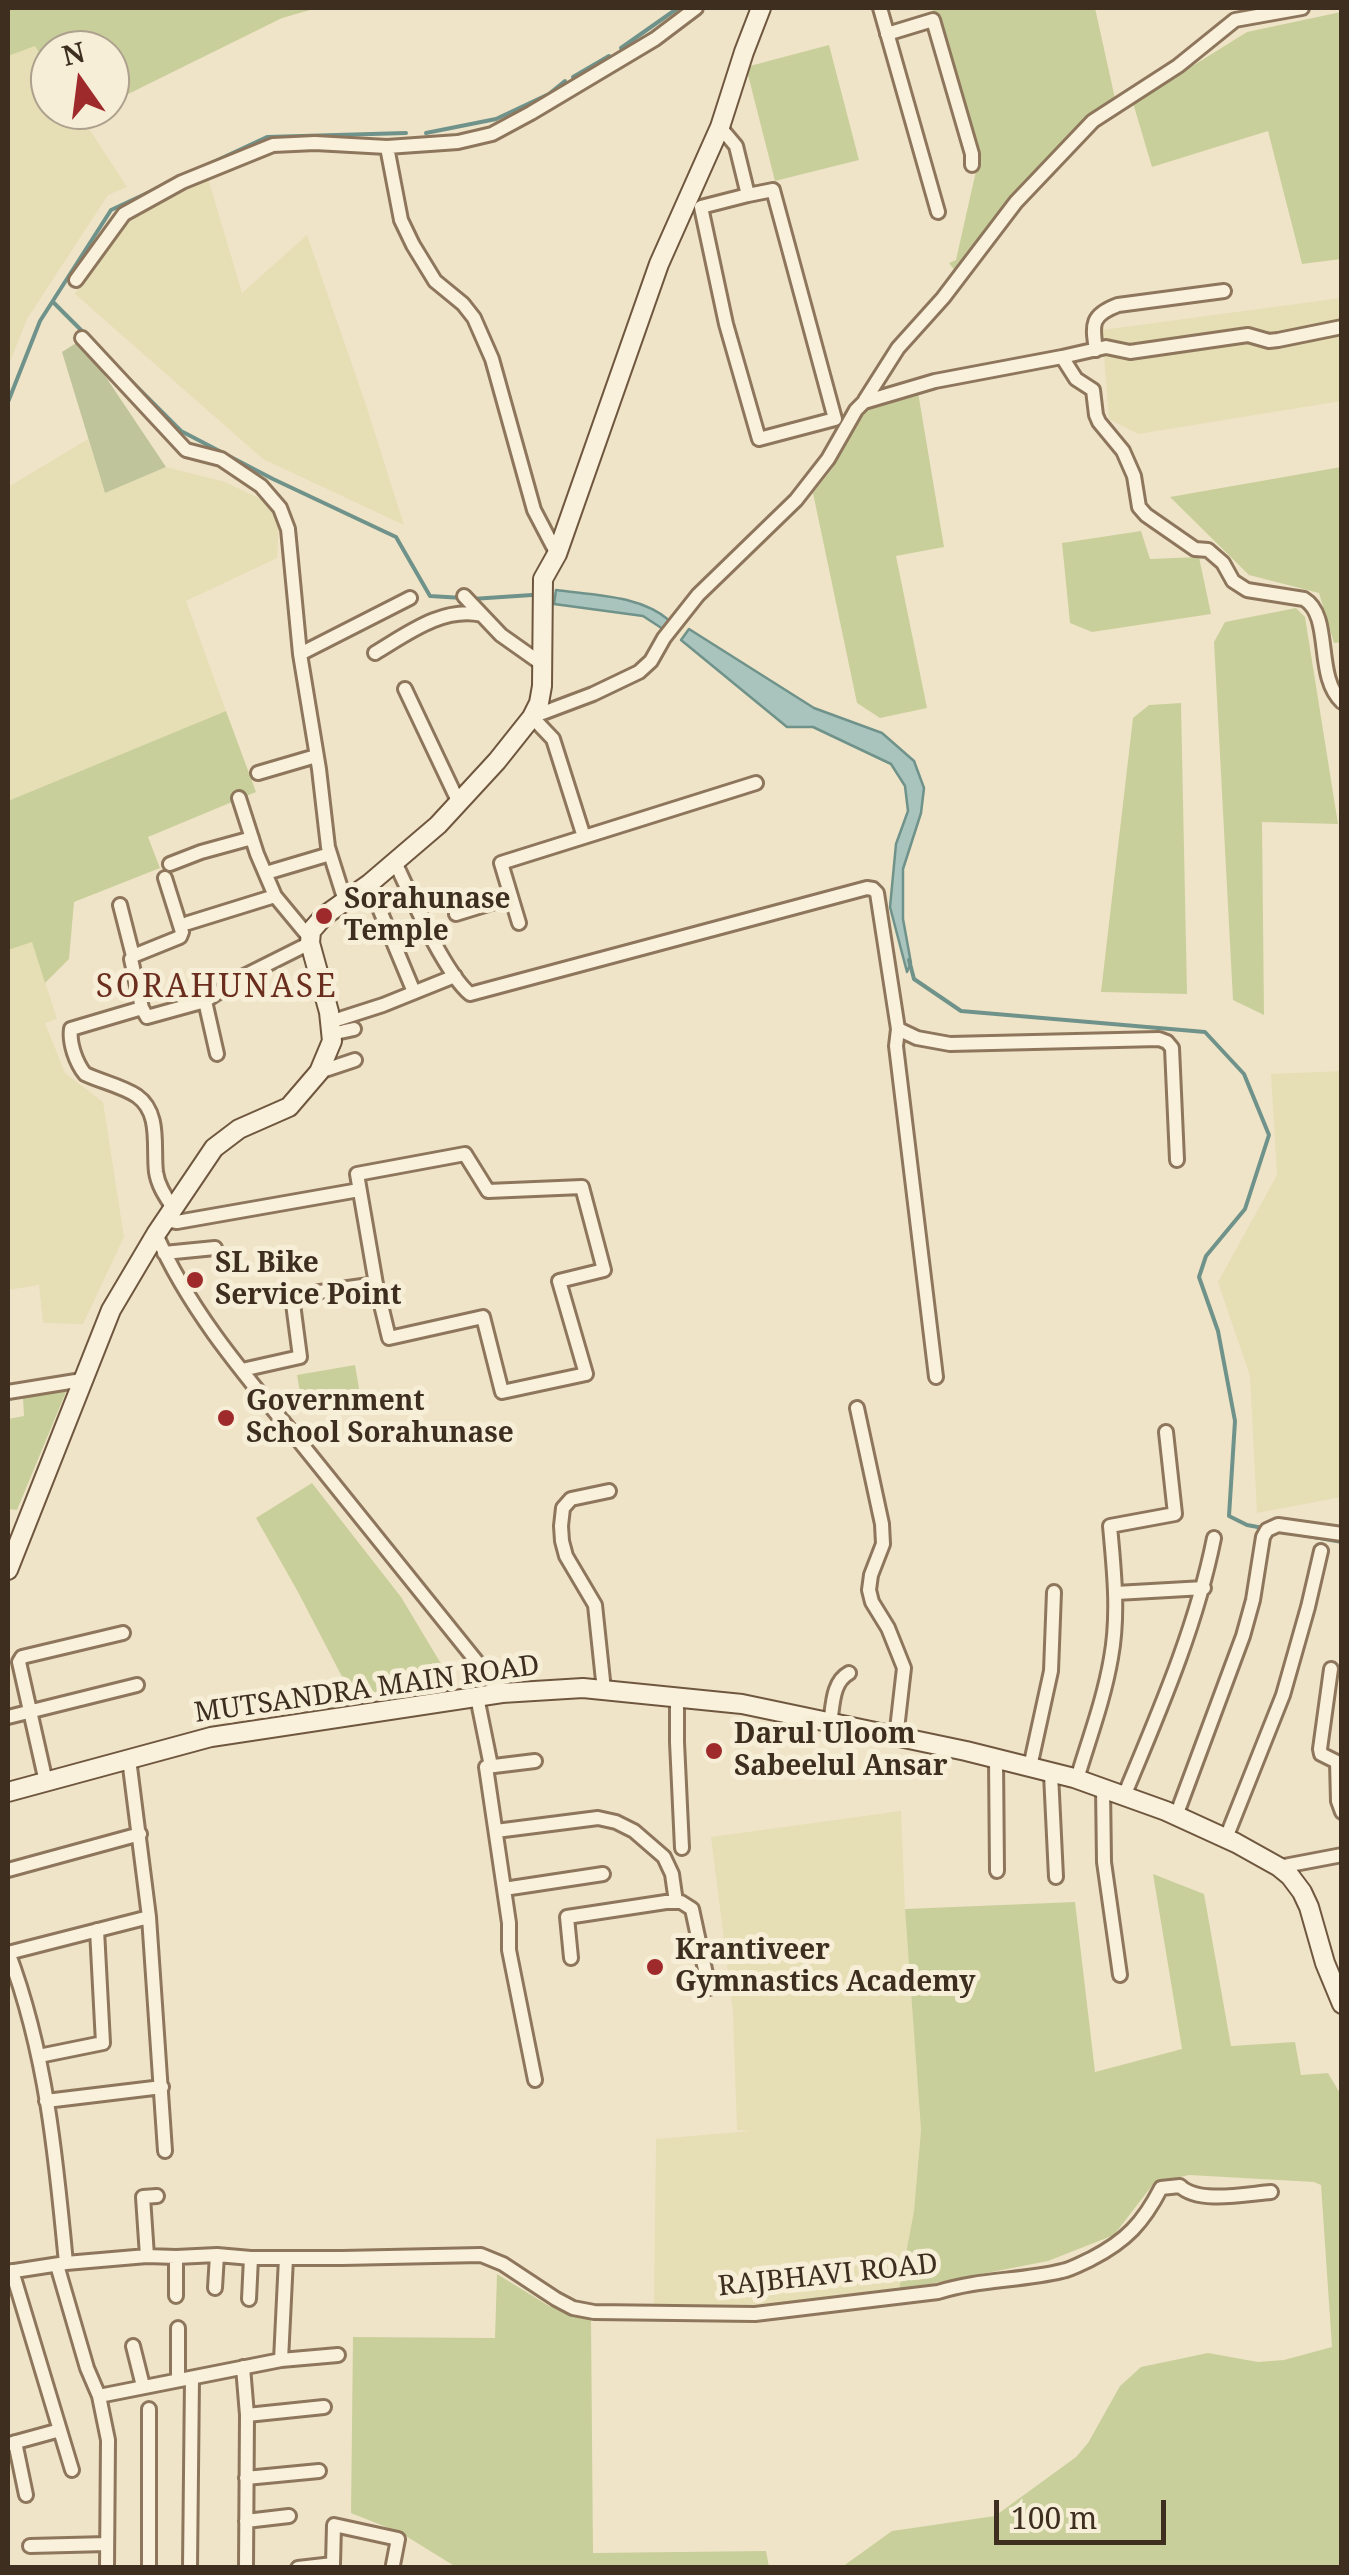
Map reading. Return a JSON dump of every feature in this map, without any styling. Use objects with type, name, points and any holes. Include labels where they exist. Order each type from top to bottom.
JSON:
[{"type":"street","points":[[76,280],[124,214],[182,182],[273,145],[387,147],[458,142],[492,134],[655,39],[696,8]]},
{"type":"street","points":[[8,1570],[111,1310],[165,1220],[214,1148],[239,1129],[289,1107],[319,1072],[332,1040],[311,930],[438,825],[497,761],[539,702],[543,579],[557,554],[659,264],[720,126],[762,8]]},
{"type":"street","points":[[880,8],[938,212]]},
{"type":"street","points":[[532,716],[592,694],[638,672],[651,661],[698,595],[796,500],[828,459],[898,348],[943,298],[1016,202],[1093,122],[1178,66],[1235,20],[1302,8]]},
{"type":"street","points":[[887,34],[933,20],[972,165]]},
{"type":"street","points":[[720,126],[736,146],[748,195]]},
{"type":"street","points":[[387,147],[401,220],[412,246],[435,281],[474,318],[492,360],[534,510],[557,554]]},
{"type":"street","points":[[773,190],[835,418],[759,439],[726,324],[700,207],[748,195],[773,190]]},
{"type":"street","points":[[1096,350],[1092,328],[1106,310],[1118,305],[1224,291]]},
{"type":"street","points":[[864,402],[935,381],[1106,347],[1130,352],[1248,335],[1278,340],[1342,327]]},
{"type":"street","points":[[82,338],[186,450],[221,459],[261,486],[283,513],[330,854],[345,900]]},
{"type":"street","points":[[1062,357],[1076,379],[1093,390],[1096,415],[1124,451],[1134,476],[1139,507],[1146,515],[1195,549],[1208,550],[1224,563],[1232,581],[1247,590],[1304,599],[1312,604],[1318,618],[1328,682],[1342,702]]},
{"type":"street","points":[[300,654],[410,598]]},
{"type":"street","points":[[468,599],[500,635],[542,664]]},
{"type":"street","points":[[375,653],[436,619],[472,613],[482,616]]},
{"type":"street","points":[[405,689],[459,803]]},
{"type":"street","points":[[532,716],[553,740],[584,837]]},
{"type":"street","points":[[258,773],[316,756]]},
{"type":"street","points":[[519,923],[500,863],[756,783]]},
{"type":"street","points":[[239,798],[275,896],[310,940]]},
{"type":"street","points":[[170,864],[252,838]]},
{"type":"street","points":[[266,873],[330,854]]},
{"type":"street","points":[[394,862],[455,976],[470,994],[873,889],[898,1029],[896,1046],[936,1376]]},
{"type":"street","points":[[133,956],[182,935],[164,878]]},
{"type":"street","points":[[369,884],[414,992]]},
{"type":"street","points":[[188,924],[275,896]]},
{"type":"street","points":[[456,914],[511,897]]},
{"type":"street","points":[[120,905],[142,1008],[144,1014],[152,1017],[205,1001],[310,940]]},
{"type":"street","points":[[331,1028],[455,976]]},
{"type":"street","points":[[205,1001],[217,1054]]},
{"type":"street","points":[[142,1008],[71,1029],[71,1039],[85,1074],[141,1098],[148,1108],[156,1136],[156,1174],[165,1220],[164,1254],[185,1291],[242,1370],[502,1693]]},
{"type":"street","points":[[331,1028],[354,1029]]},
{"type":"street","points":[[898,1029],[918,1038],[950,1044],[1167,1042],[1172,1048],[1176,1160]]},
{"type":"street","points":[[319,1072],[355,1060]]},
{"type":"street","points":[[466,1154],[488,1191],[582,1187],[604,1270],[560,1281],[586,1374],[502,1392],[483,1317],[389,1338],[359,1190],[357,1174],[466,1154]]},
{"type":"street","points":[[165,1220],[177,1222],[359,1190]]},
{"type":"street","points":[[164,1254],[215,1248]]},
{"type":"street","points":[[242,1370],[300,1357],[292,1296],[376,1284]]},
{"type":"street","points":[[8,1392],[82,1380]]},
{"type":"street","points":[[858,1408],[882,1524],[883,1544],[869,1590],[904,1668],[896,1738]]},
{"type":"street","points":[[1077,1779],[1112,1654],[1116,1593],[1110,1526],[1175,1514],[1166,1432]]},
{"type":"street","points":[[604,1690],[594,1605],[566,1556],[561,1526],[563,1508],[571,1499],[610,1492]]},
{"type":"street","points":[[1176,1816],[1254,1600],[1267,1530],[1278,1525],[1342,1534]]},
{"type":"street","points":[[1124,1796],[1167,1694],[1204,1588],[1214,1538]]},
{"type":"street","points":[[1226,1838],[1283,1695],[1320,1551]]},
{"type":"street","points":[[1116,1593],[1204,1588]]},
{"type":"street","points":[[1030,1767],[1052,1670],[1054,1592]]},
{"type":"street","points":[[46,1782],[20,1668],[22,1656],[123,1632]]},
{"type":"street","points":[[1331,1669],[1320,1749],[1321,1754],[1337,1762],[1342,1812]]},
{"type":"street","points":[[830,1724],[837,1683],[850,1673]]},
{"type":"street","points":[[8,1717],[138,1685]]},
{"type":"street","name":"MUTSANDRA MAIN ROAD","points":[[8,1792],[212,1737],[502,1693],[583,1688],[742,1704],[1077,1779],[1226,1838],[1279,1867],[1302,1892],[1342,2004]]},
{"type":"street","points":[[477,1697],[491,1766]]},
{"type":"street","points":[[677,1700],[682,1848]]},
{"type":"street","points":[[996,1758],[997,1871]]},
{"type":"street","points":[[129,1759],[149,1917],[165,2151]]},
{"type":"street","points":[[535,1761],[486,1767],[509,1923],[509,1950],[535,2080]]},
{"type":"street","points":[[1051,1774],[1056,1877]]},
{"type":"street","points":[[1103,1787],[1104,1862],[1120,1975]]},
{"type":"street","points":[[496,1832],[598,1818],[616,1822],[634,1831],[664,1857],[672,1874],[676,1902]]},
{"type":"street","points":[[8,1870],[140,1834]]},
{"type":"street","points":[[1279,1867],[1342,1855]]},
{"type":"street","points":[[504,1888],[603,1874]]},
{"type":"street","points":[[571,1958],[567,1917],[680,1902],[692,1909],[709,1988]]},
{"type":"street","points":[[107,2568],[108,2440],[62,2264],[61,2209],[39,2056],[24,1994],[8,1953],[149,1917]]},
{"type":"street","points":[[39,2056],[102,2044],[97,1930]]},
{"type":"street","points":[[46,2100],[162,2088]]},
{"type":"street","name":"RAJBHAVI ROAD","points":[[10,2271],[147,2256],[481,2255],[503,2264],[573,2308],[594,2312],[755,2314],[938,2292],[1066,2270],[1115,2246],[1133,2232],[1161,2188],[1180,2186],[1188,2194],[1211,2196],[1272,2192]]},
{"type":"street","points":[[147,2256],[143,2197],[157,2196]]},
{"type":"street","points":[[216,2255],[216,2288]]},
{"type":"street","points":[[176,2257],[176,2296]]},
{"type":"street","points":[[249,2298],[251,2258]]},
{"type":"street","points":[[281,2360],[286,2258]]},
{"type":"street","points":[[10,2271],[72,2470]]},
{"type":"street","points":[[178,2328],[185,2379],[190,2568]]},
{"type":"street","points":[[133,2346],[143,2386]]},
{"type":"street","points":[[99,2396],[281,2360],[338,2355]]},
{"type":"street","points":[[243,2367],[247,2415],[246,2568]]},
{"type":"street","points":[[247,2415],[324,2407]]},
{"type":"street","points":[[149,2409],[149,2568]]},
{"type":"street","points":[[26,2495],[11,2443],[60,2430]]},
{"type":"street","points":[[246,2478],[319,2471]]},
{"type":"street","points":[[246,2521],[289,2516]]},
{"type":"street","points":[[298,2568],[333,2564],[334,2525],[398,2539],[393,2564]]},
{"type":"street","points":[[30,2546],[107,2544]]},
{"type":"shaded area","points":[[30,47],[30,130],[90,130],[127,187],[108,195],[27,319],[8,367],[8,56]]},
{"type":"shaded area","points":[[208,178],[242,293],[307,235],[404,525],[263,459],[75,294],[123,220]]},
{"type":"shaded area","points":[[1341,298],[1341,401],[1138,434],[1109,419],[1102,330]]},
{"type":"shaded area","points":[[88,439],[105,493],[166,467],[225,482],[280,508],[277,558],[186,601],[226,711],[8,801],[8,487]]},
{"type":"shaded area","points":[[32,941],[57,1019],[45,1023],[65,1073],[103,1102],[124,1237],[83,1324],[43,1323],[39,1285],[8,1290],[8,950]]},
{"type":"shaded area","points":[[1341,1071],[1341,1497],[1257,1513],[1250,1376],[1218,1282],[1277,1175],[1271,1074]]},
{"type":"shaded area","points":[[901,1811],[921,2130],[914,2211],[899,2290],[757,2309],[654,2305],[656,2139],[751,2131],[737,2130],[733,2012],[711,1837]]},
{"type":"green space","points":[[8,8],[317,8],[282,18],[130,93],[130,30],[30,30],[30,48],[8,56]]},
{"type":"green space","points":[[932,8],[1095,8],[1116,103],[1083,125],[1026,182],[955,271],[949,263],[956,260],[978,162]]},
{"type":"green space","points":[[1341,12],[1341,259],[1302,264],[1268,131],[1152,167],[1133,103],[1247,32]]},
{"type":"green space","points":[[829,45],[859,160],[775,181],[746,67]]},
{"type":"green space","points":[[81,340],[166,467],[105,493],[62,352]]},
{"type":"green space","points":[[918,392],[944,547],[896,556],[927,708],[880,718],[857,703],[813,493],[832,469],[866,407]]},
{"type":"green space","points":[[1341,467],[1342,642],[1334,643],[1319,593],[1249,575],[1170,497]]},
{"type":"green space","points":[[1141,531],[1150,559],[1199,557],[1211,614],[1092,632],[1070,623],[1062,543]]},
{"type":"green space","points":[[1296,608],[1305,617],[1338,824],[1262,822],[1264,1015],[1233,1000],[1214,642],[1225,622]]},
{"type":"green space","points":[[1181,703],[1187,994],[1101,992],[1133,718],[1149,705]]},
{"type":"green space","points":[[226,711],[256,792],[148,837],[160,868],[74,902],[69,959],[45,983],[32,942],[8,950],[8,801]]},
{"type":"green space","points":[[355,1365],[360,1394],[302,1404],[297,1375]]},
{"type":"green space","points":[[68,1387],[17,1510],[8,1509],[8,1419],[24,1416],[23,1398]]},
{"type":"green space","points":[[312,1483],[401,1597],[452,1682],[352,1696],[256,1518]]},
{"type":"green space","points":[[1153,1874],[1204,1894],[1231,2046],[1295,2042],[1301,2075],[1328,2073],[1341,2095],[1341,2567],[842,2567],[892,2531],[995,2516],[1076,2457],[1120,2386],[1141,2367],[1208,2353],[1258,2362],[1284,2360],[1332,2347],[1321,2185],[1314,2182],[1189,2175],[1154,2183],[1114,2235],[1048,2261],[899,2290],[914,2211],[921,2130],[905,1909],[1075,1902],[1095,2072],[1182,2049]]},
{"type":"green space","points":[[497,2274],[549,2306],[591,2320],[593,2553],[766,2551],[769,2567],[456,2567],[401,2533],[351,2513],[353,2337],[495,2338]]},
{"type":"water","points":[[556,590],[631,601],[670,621],[666,631],[643,616],[554,604]]},
{"type":"water","points":[[689,629],[814,708],[882,733],[914,761],[924,788],[921,813],[903,869],[903,919],[911,963],[907,972],[890,907],[896,844],[908,811],[905,786],[891,764],[813,727],[787,727],[681,640]]},
{"type":"waterway","points":[[621,48],[678,8]]},
{"type":"waterway","points":[[573,77],[609,56]]},
{"type":"waterway","points":[[426,133],[496,119],[549,94],[565,81]]},
{"type":"waterway","points":[[207,165],[267,137],[406,133]]},
{"type":"waterway","points":[[8,402],[40,321],[111,210],[158,188]]},
{"type":"waterway","points":[[53,302],[83,332]]},
{"type":"waterway","points":[[121,371],[181,431],[396,537],[430,596],[463,598]]},
{"type":"waterway","points":[[472,599],[532,595]]},
{"type":"waterway","points":[[909,960],[914,979],[961,1011],[1205,1032],[1244,1074],[1269,1135],[1245,1209],[1206,1256],[1199,1277],[1218,1331],[1235,1421],[1229,1516],[1263,1528]]},
{"type":"waterway","points":[[1297,1534],[1342,1542]]},
{"type":"place","name":"Sorahunase Temple","points":[[324,916]]},
{"type":"place","name":"SL Bike Service Point","points":[[195,1280]]},
{"type":"place","name":"Government School Sorahunase","points":[[226,1418]]},
{"type":"place","name":"Darul Uloom Sabeelul Ansar","points":[[714,1751]]},
{"type":"place","name":"Krantiveer Gymnastics Academy","points":[[655,1967]]},
{"type":"district","name":"SORAHUNASE","points":[[217,988]]}]
